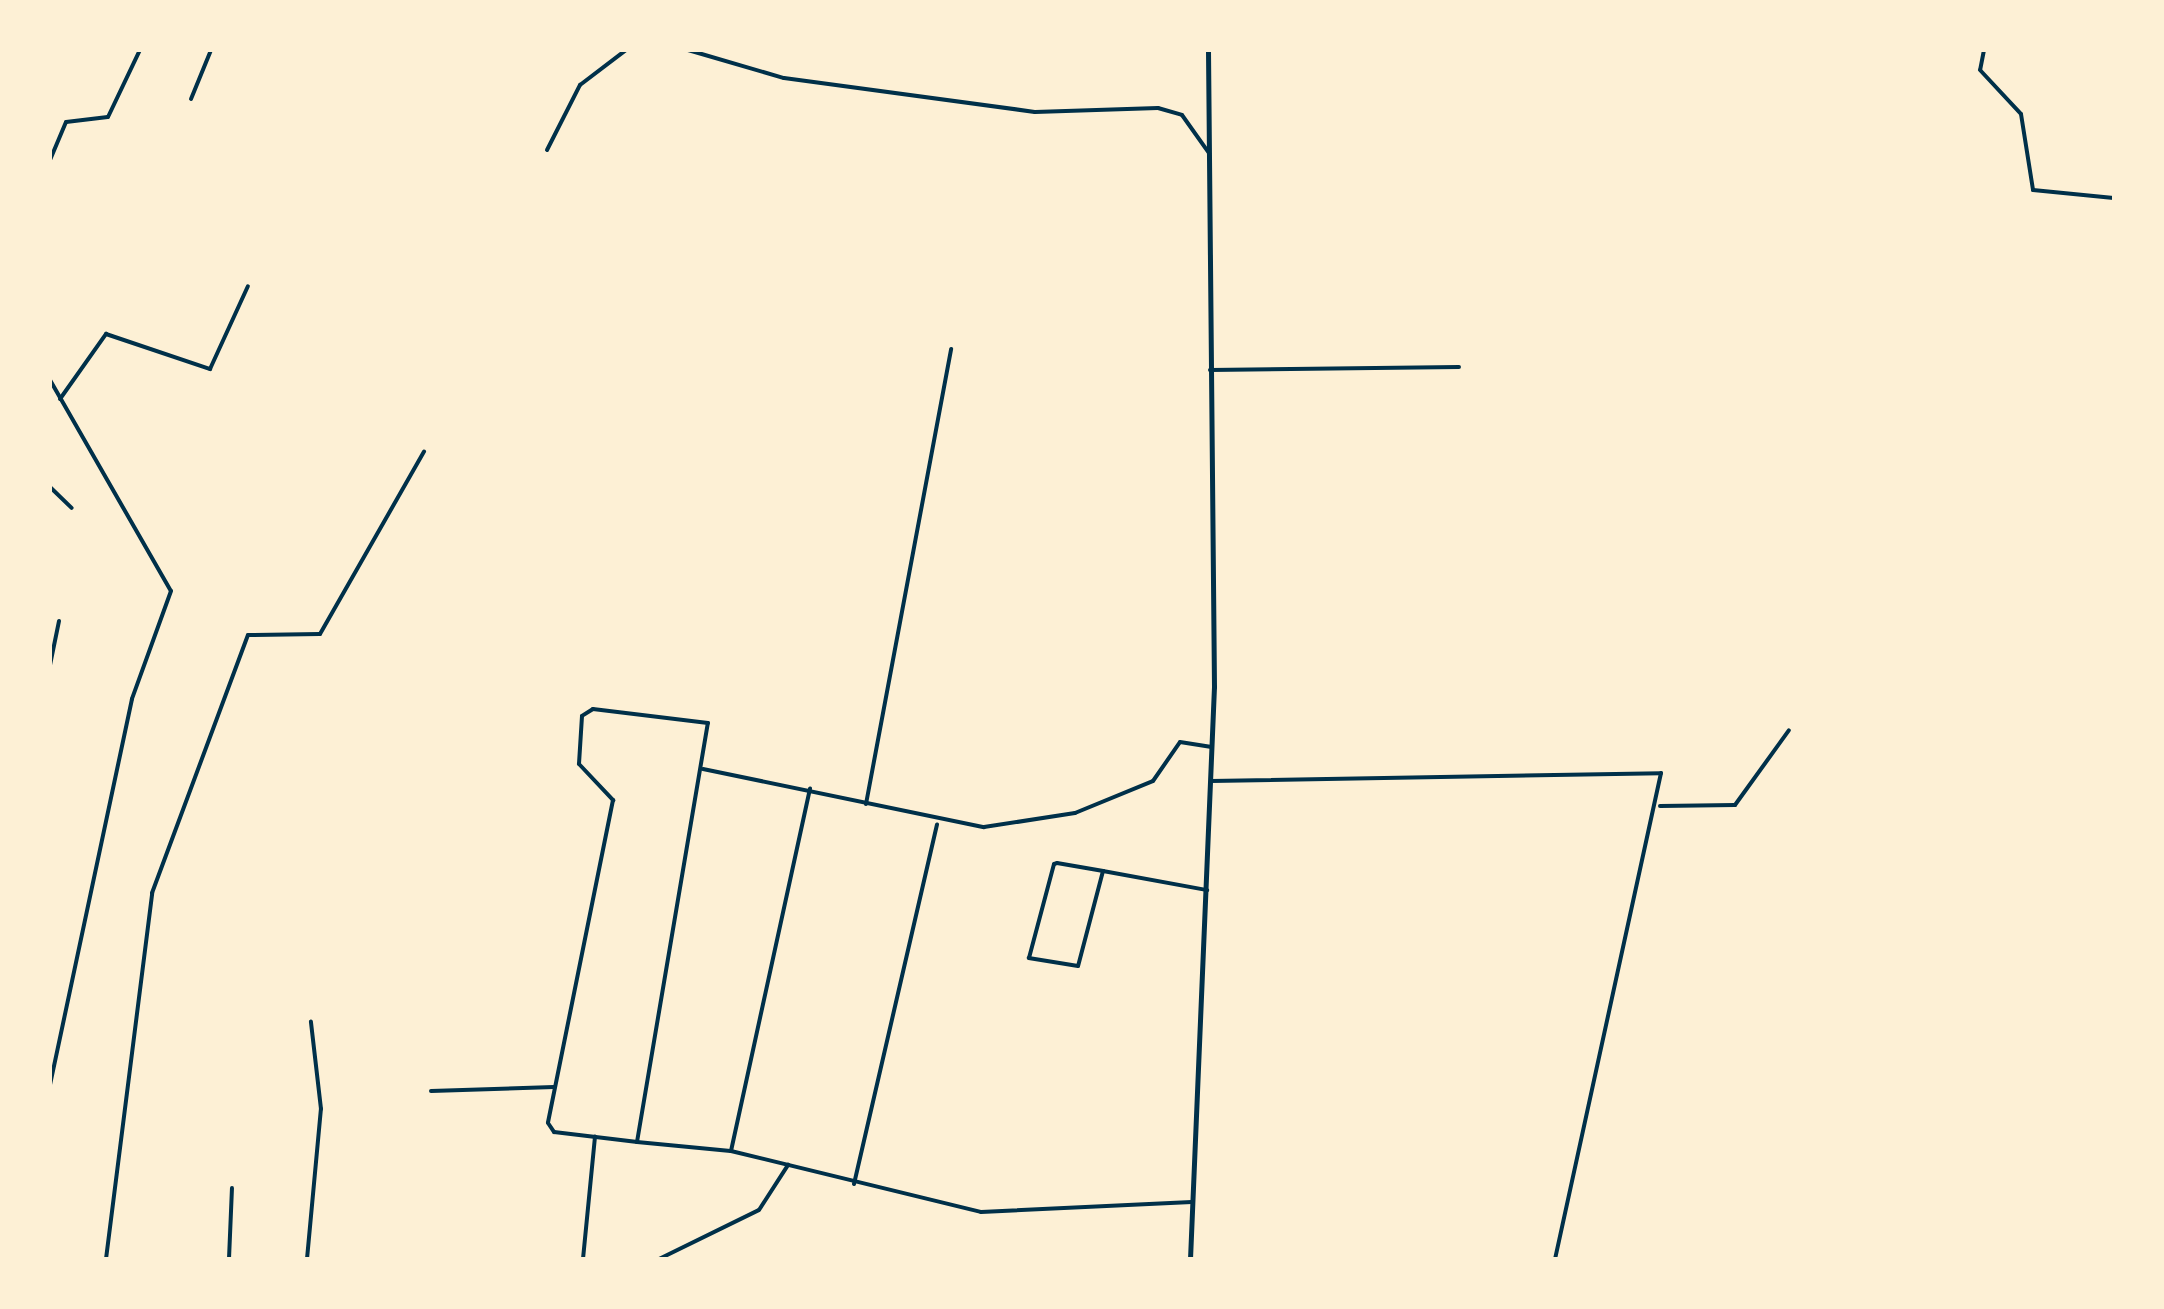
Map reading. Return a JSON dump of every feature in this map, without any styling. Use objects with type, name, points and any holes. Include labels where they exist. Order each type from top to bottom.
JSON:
[{"type":"street","points":[[50,160],[66,122],[108,117],[140,50]]},
{"type":"street","points":[[192,99],[211,50]]},
{"type":"street","points":[[547,150],[580,85],[626,50]]},
{"type":"street","points":[[688,50],[784,78],[1035,112],[1158,108],[1182,116],[1209,153]]},
{"type":"street","points":[[1190,1259],[1212,747],[1208,50]]},
{"type":"street","points":[[1984,50],[1982,73],[2022,114],[2033,190],[2114,198]]},
{"type":"street","points":[[60,400],[106,334],[210,369],[248,286]]},
{"type":"street","points":[[866,804],[952,348]]},
{"type":"street","points":[[1210,370],[1459,367]]},
{"type":"street","points":[[50,380],[172,591],[132,699],[50,1084]]},
{"type":"street","points":[[106,1259],[152,893],[248,634],[320,634],[424,452]]},
{"type":"street","points":[[50,486],[72,508]]},
{"type":"street","points":[[50,665],[58,621]]},
{"type":"street","points":[[637,1142],[708,723],[653,712],[582,716],[578,764],[613,800],[549,1127],[595,1137],[637,1142],[731,1151],[927,1204],[1036,1215],[1192,1202]]},
{"type":"street","points":[[1660,806],[1735,805],[1789,730]]},
{"type":"street","points":[[701,768],[810,789],[938,822],[1059,818],[1145,786],[1180,742],[1212,747]]},
{"type":"street","points":[[1211,781],[1656,770],[1660,806],[1555,1259]]},
{"type":"street","points":[[731,1151],[810,789]]},
{"type":"street","points":[[854,1184],[938,822]]},
{"type":"street","points":[[1103,871],[1078,966],[1029,958],[1052,866],[1103,871],[1207,890]]},
{"type":"street","points":[[307,1259],[321,1109],[311,1022]]},
{"type":"street","points":[[431,1091],[554,1087]]},
{"type":"street","points":[[584,1259],[595,1137]]},
{"type":"street","points":[[659,1259],[759,1210],[788,1165]]},
{"type":"street","points":[[229,1259],[232,1188]]}]
